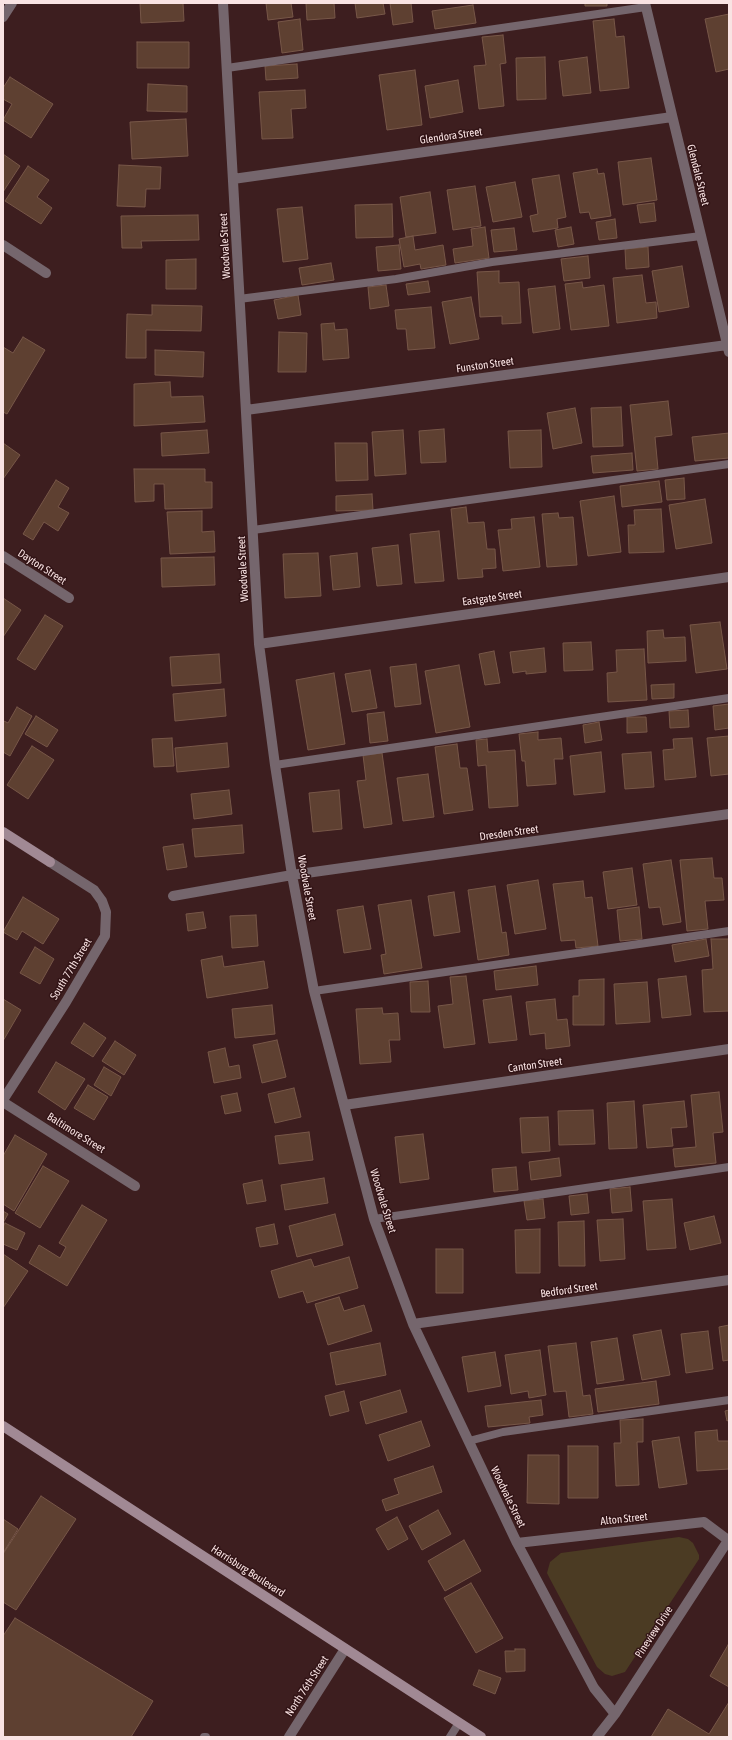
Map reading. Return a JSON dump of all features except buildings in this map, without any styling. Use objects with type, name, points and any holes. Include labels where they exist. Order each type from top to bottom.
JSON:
[{"type":"main road","points":[[3,832],[50,862]]},
{"type":"main road","name":"Harrisburg Boulevard","points":[[3,1426],[481,1737]]},
{"type":"street","points":[[3,17],[12,3]]},
{"type":"street","name":"Woodvale Street","points":[[223,3],[259,644],[275,765],[292,875],[314,991],[374,1219],[413,1324],[517,1543],[594,1688],[615,1714]]},
{"type":"street","name":"Glendale Street","points":[[646,5],[728,349]]},
{"type":"street","name":"Glendora Street","points":[[233,179],[672,117]]},
{"type":"street","points":[[3,245],[46,273]]},
{"type":"street","name":"Funston Street","points":[[246,410],[728,349]]},
{"type":"street","name":"Dayton Street","points":[[3,556],[69,598]]},
{"type":"street","name":"Eastgate Street","points":[[259,644],[729,576]]},
{"type":"street","name":"Dresden Street","points":[[173,896],[292,875],[729,814]]},
{"type":"street","name":"South 77th Street","points":[[3,1101],[66,1002],[105,936],[106,912],[102,902],[94,890],[50,862]]},
{"type":"street","name":"Canton Street","points":[[344,1105],[729,1049]]},
{"type":"street","name":"Baltimore Street","points":[[3,1101],[135,1186]]},
{"type":"street","name":"Bedford Street","points":[[413,1324],[729,1280]]},
{"type":"street","name":"Alton Street","points":[[517,1543],[704,1522],[729,1540]]},
{"type":"street","name":"Pineview Drive","points":[[597,1737],[615,1714],[729,1540]]},
{"type":"street","name":"North 76th Street","points":[[288,1737],[345,1649]]},
{"type":"lane","points":[[227,68],[646,5]]},
{"type":"lane","points":[[239,299],[396,280],[492,262],[700,236]]},
{"type":"lane","points":[[253,530],[729,464]]},
{"type":"lane","points":[[275,765],[729,698]]},
{"type":"lane","points":[[314,991],[729,932]]},
{"type":"lane","points":[[374,1219],[729,1166]]},
{"type":"lane","points":[[469,1442],[502,1432],[729,1400]]},
{"type":"lane","points":[[450,1737],[459,1723]]},
{"type":"shaded area","points":[[679,1537],[688,1539],[693,1543],[699,1555],[699,1559],[625,1672],[612,1676],[605,1674],[597,1667],[547,1573],[550,1562],[561,1553]]}]
